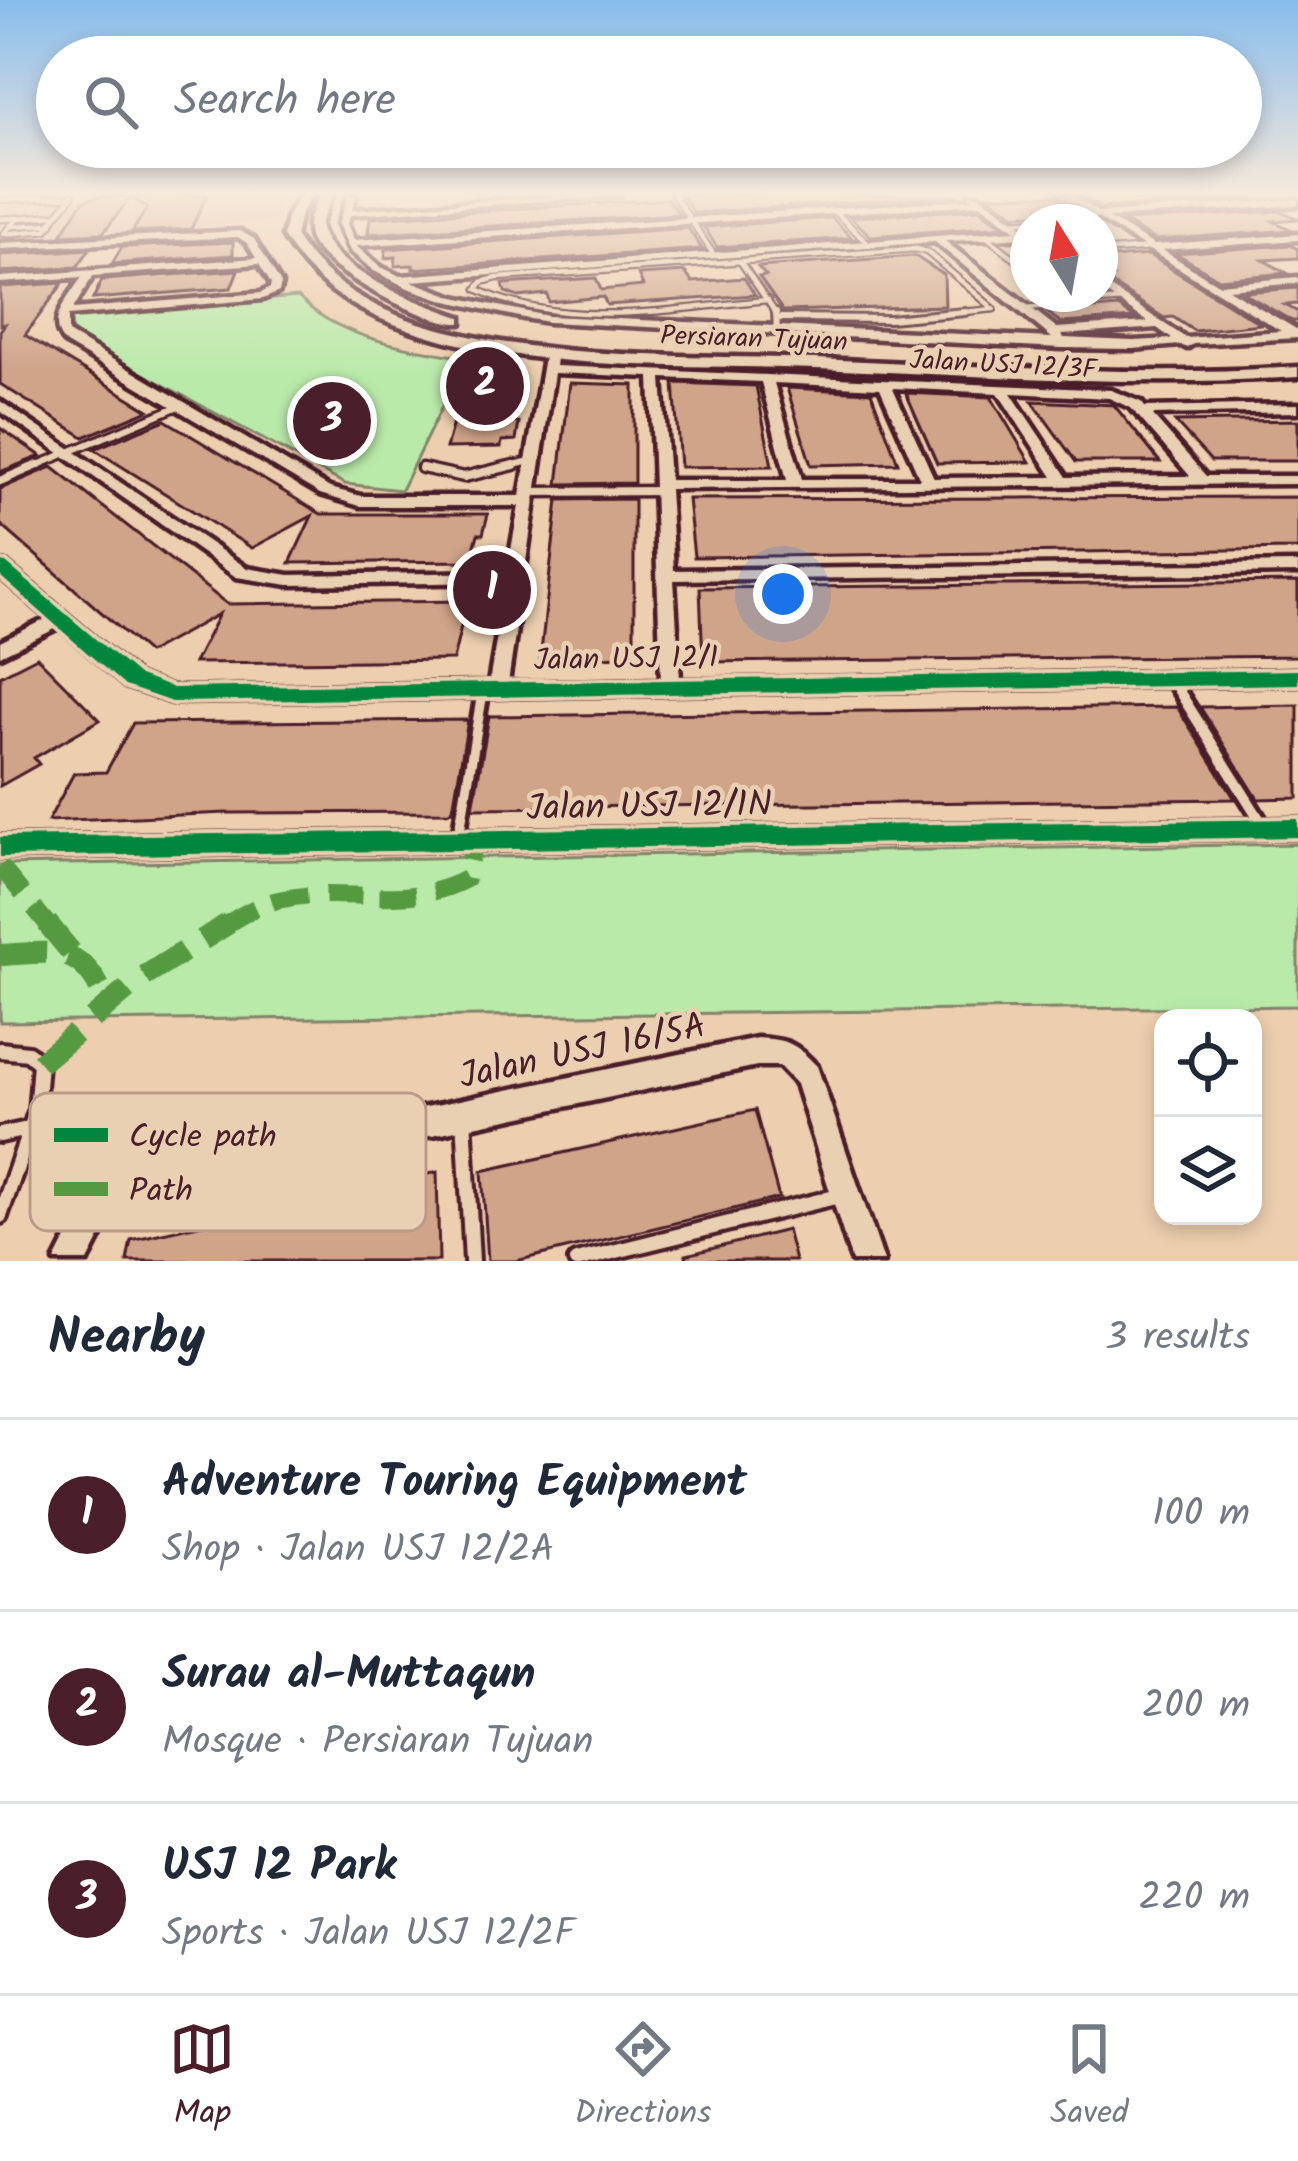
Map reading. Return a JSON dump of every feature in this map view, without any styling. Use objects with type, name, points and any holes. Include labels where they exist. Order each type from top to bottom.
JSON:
[{"type":"main road","points":[[302,254],[313,269],[338,264],[330,254]]},
{"type":"main road","name":"Persiaran Tujuan","points":[[338,264],[374,288],[427,312],[552,337],[1132,364],[1298,356]]},
{"type":"main road","name":"Persiaran Tujuan","points":[[313,269],[375,310],[418,327],[549,359],[1153,378],[1293,376]]},
{"type":"street","points":[[66,313],[271,294],[276,287],[259,254]]},
{"type":"street","points":[[359,254],[394,279],[456,301],[548,319],[1186,344],[1297,334]]},
{"type":"street","points":[[394,279],[730,254]]},
{"type":"street","points":[[956,254],[1010,297]]},
{"type":"street","points":[[1161,254],[1297,334]]},
{"type":"street","points":[[0,280],[263,261]]},
{"type":"street","points":[[89,274],[60,326],[70,342],[349,500],[528,496]]},
{"type":"street","points":[[1216,287],[1298,280]]},
{"type":"street","points":[[1118,297],[1186,344]]},
{"type":"street","points":[[1029,312],[1058,338],[1158,325]]},
{"type":"street","points":[[490,690],[515,577],[549,359]]},
{"type":"street","name":"Jalan USJ 12/3F","points":[[549,359],[656,373],[1111,394],[1131,400],[1142,411]]},
{"type":"street","points":[[656,373],[670,687]]},
{"type":"street","points":[[766,377],[796,484]]},
{"type":"street","points":[[884,382],[929,483]]},
{"type":"street","points":[[1001,388],[1063,482]]},
{"type":"street","points":[[0,405],[242,573],[290,580],[515,577]]},
{"type":"street","points":[[1142,411],[1298,408]]},
{"type":"street","points":[[1142,411],[1202,481]]},
{"type":"street","points":[[661,488],[1298,480]]},
{"type":"street","name":"Jalan USJ 12/1","points":[[0,567],[132,681],[172,695],[1298,677]]},
{"type":"street","points":[[665,575],[1298,568]]},
{"type":"street","points":[[0,650],[60,619]]},
{"type":"street","name":"Jalan USJ 12/1N","points":[[0,847],[1298,828]]},
{"type":"street","name":"Jalan USJ 16/5A","points":[[426,1122],[757,1052],[785,1053],[807,1076],[868,1261]]},
{"type":"street","name":"Jalan USJ 16/5A","points":[[71,1261],[87,1231]]},
{"type":"lane","points":[[768,300],[605,311],[538,306],[496,298],[478,289],[482,282],[497,278],[845,254]]},
{"type":"lane","points":[[740,261],[768,300],[778,325],[994,309],[928,254]]},
{"type":"lane","points":[[1118,300],[1123,300]]},
{"type":"lane","points":[[0,481],[181,405]]},
{"type":"lane","points":[[422,468],[464,477],[534,460]]},
{"type":"lane","points":[[528,496],[661,488]]},
{"type":"lane","points":[[1172,680],[1264,828]]},
{"type":"lane","points":[[458,840],[490,690]]},
{"type":"lane","points":[[0,1050],[28,1053],[40,1063],[36,1093]]},
{"type":"lane","points":[[464,1114],[472,1261]]},
{"type":"lane","points":[[0,1135],[30,1128]]},
{"type":"lane","points":[[0,1216],[30,1134]]},
{"type":"lane","points":[[576,1261],[847,1195]]},
{"type":"green space","points":[[298,297],[315,312],[355,333],[466,358],[401,490],[345,484],[81,340],[68,326],[72,315]]},
{"type":"green space","points":[[1298,844],[1298,1006],[0,1022],[0,865]]},
{"type":"building","points":[[86,254],[77,267],[0,272],[0,255]]},
{"type":"building","points":[[118,254],[233,254],[233,255],[112,264]]},
{"type":"building","points":[[385,254],[632,254],[413,269],[413,265],[395,266],[396,257],[385,258]]},
{"type":"building","points":[[1177,254],[1298,254],[1298,258],[1263,260],[1287,273],[1219,279]]},
{"type":"building","points":[[1149,255],[1261,324],[1194,331],[1173,317],[1164,318],[1118,288],[1118,258]]},
{"type":"building","points":[[915,256],[944,275],[945,306],[783,311],[759,277],[766,276],[758,267]]},
{"type":"building","points":[[238,270],[231,288],[93,299],[102,280]]},
{"type":"building","points":[[685,272],[692,282],[744,278],[755,295],[607,305],[603,297],[549,302],[547,294],[518,297],[505,292],[503,284],[596,278],[601,290],[643,286],[638,275]]},
{"type":"building","points":[[63,283],[25,335],[149,410],[84,437],[0,384],[0,331],[5,324],[0,325],[0,287]]},
{"type":"building","points":[[1298,288],[1298,304],[1285,305],[1298,312],[1298,321],[1242,292]]},
{"type":"building","points":[[1118,307],[1135,318],[1061,323],[1048,313],[1118,312]]},
{"type":"building","points":[[485,367],[506,368],[503,376],[509,377],[484,418],[519,423],[516,440],[502,441],[501,447],[446,448],[461,394]]},
{"type":"building","points":[[570,383],[634,385],[634,483],[558,484]]},
{"type":"building","points":[[674,383],[756,386],[772,466],[680,467]]},
{"type":"building","points":[[787,388],[871,392],[898,463],[811,465]]},
{"type":"building","points":[[906,393],[991,397],[1030,462],[937,463]]},
{"type":"building","points":[[1032,401],[1114,405],[1160,462],[1076,462]]},
{"type":"building","points":[[165,420],[321,514],[488,514],[483,534],[478,534],[471,561],[290,563],[312,516],[252,548],[94,449]]},
{"type":"building","points":[[1298,420],[1298,461],[1211,461],[1175,422]]},
{"type":"building","points":[[0,428],[41,456],[0,472]]},
{"type":"building","points":[[52,467],[227,604],[467,601],[453,660],[194,663],[219,614],[148,653],[0,524],[0,489]]},
{"type":"building","points":[[1298,497],[1298,549],[694,557],[688,499]]},
{"type":"building","points":[[634,499],[634,655],[540,661],[558,500]]},
{"type":"building","points":[[1298,582],[1298,656],[703,662],[700,588]]},
{"type":"building","points":[[37,657],[100,720],[34,758],[39,764],[0,786],[0,676]]},
{"type":"building","points":[[1298,705],[1298,798],[1258,799],[1200,707]]},
{"type":"building","points":[[1177,707],[1235,799],[473,808],[489,716]]},
{"type":"building","points":[[468,720],[449,812],[227,813],[48,821],[74,773],[106,772],[133,723]]},
{"type":"building","points":[[755,1110],[779,1198],[516,1261],[488,1261],[482,1171]]},
{"type":"building","points":[[437,1172],[439,1261],[127,1261],[131,1240],[172,1231],[426,1231],[426,1174]]},
{"type":"building","points":[[787,1230],[795,1261],[687,1261],[686,1255]]},
{"type":"marked path","points":[[40,1063],[137,981],[246,913],[294,897],[405,898],[447,889],[466,879],[474,840]]},
{"type":"marked path","points":[[0,866],[71,952]]},
{"type":"marked path","points":[[0,955],[53,952],[78,959],[89,968],[106,1002]]},
{"type":"cycle path","points":[[0,567],[132,681],[172,695],[1298,677]]},
{"type":"cycle path","points":[[0,847],[1298,828]]},
{"type":"place","name":"Surau al-Muttaqun","points":[[485,386]]},
{"type":"place","name":"USJ 12 Park","points":[[332,421]]},
{"type":"place","name":"Adventure Touring Equipment","points":[[492,590]]}]
